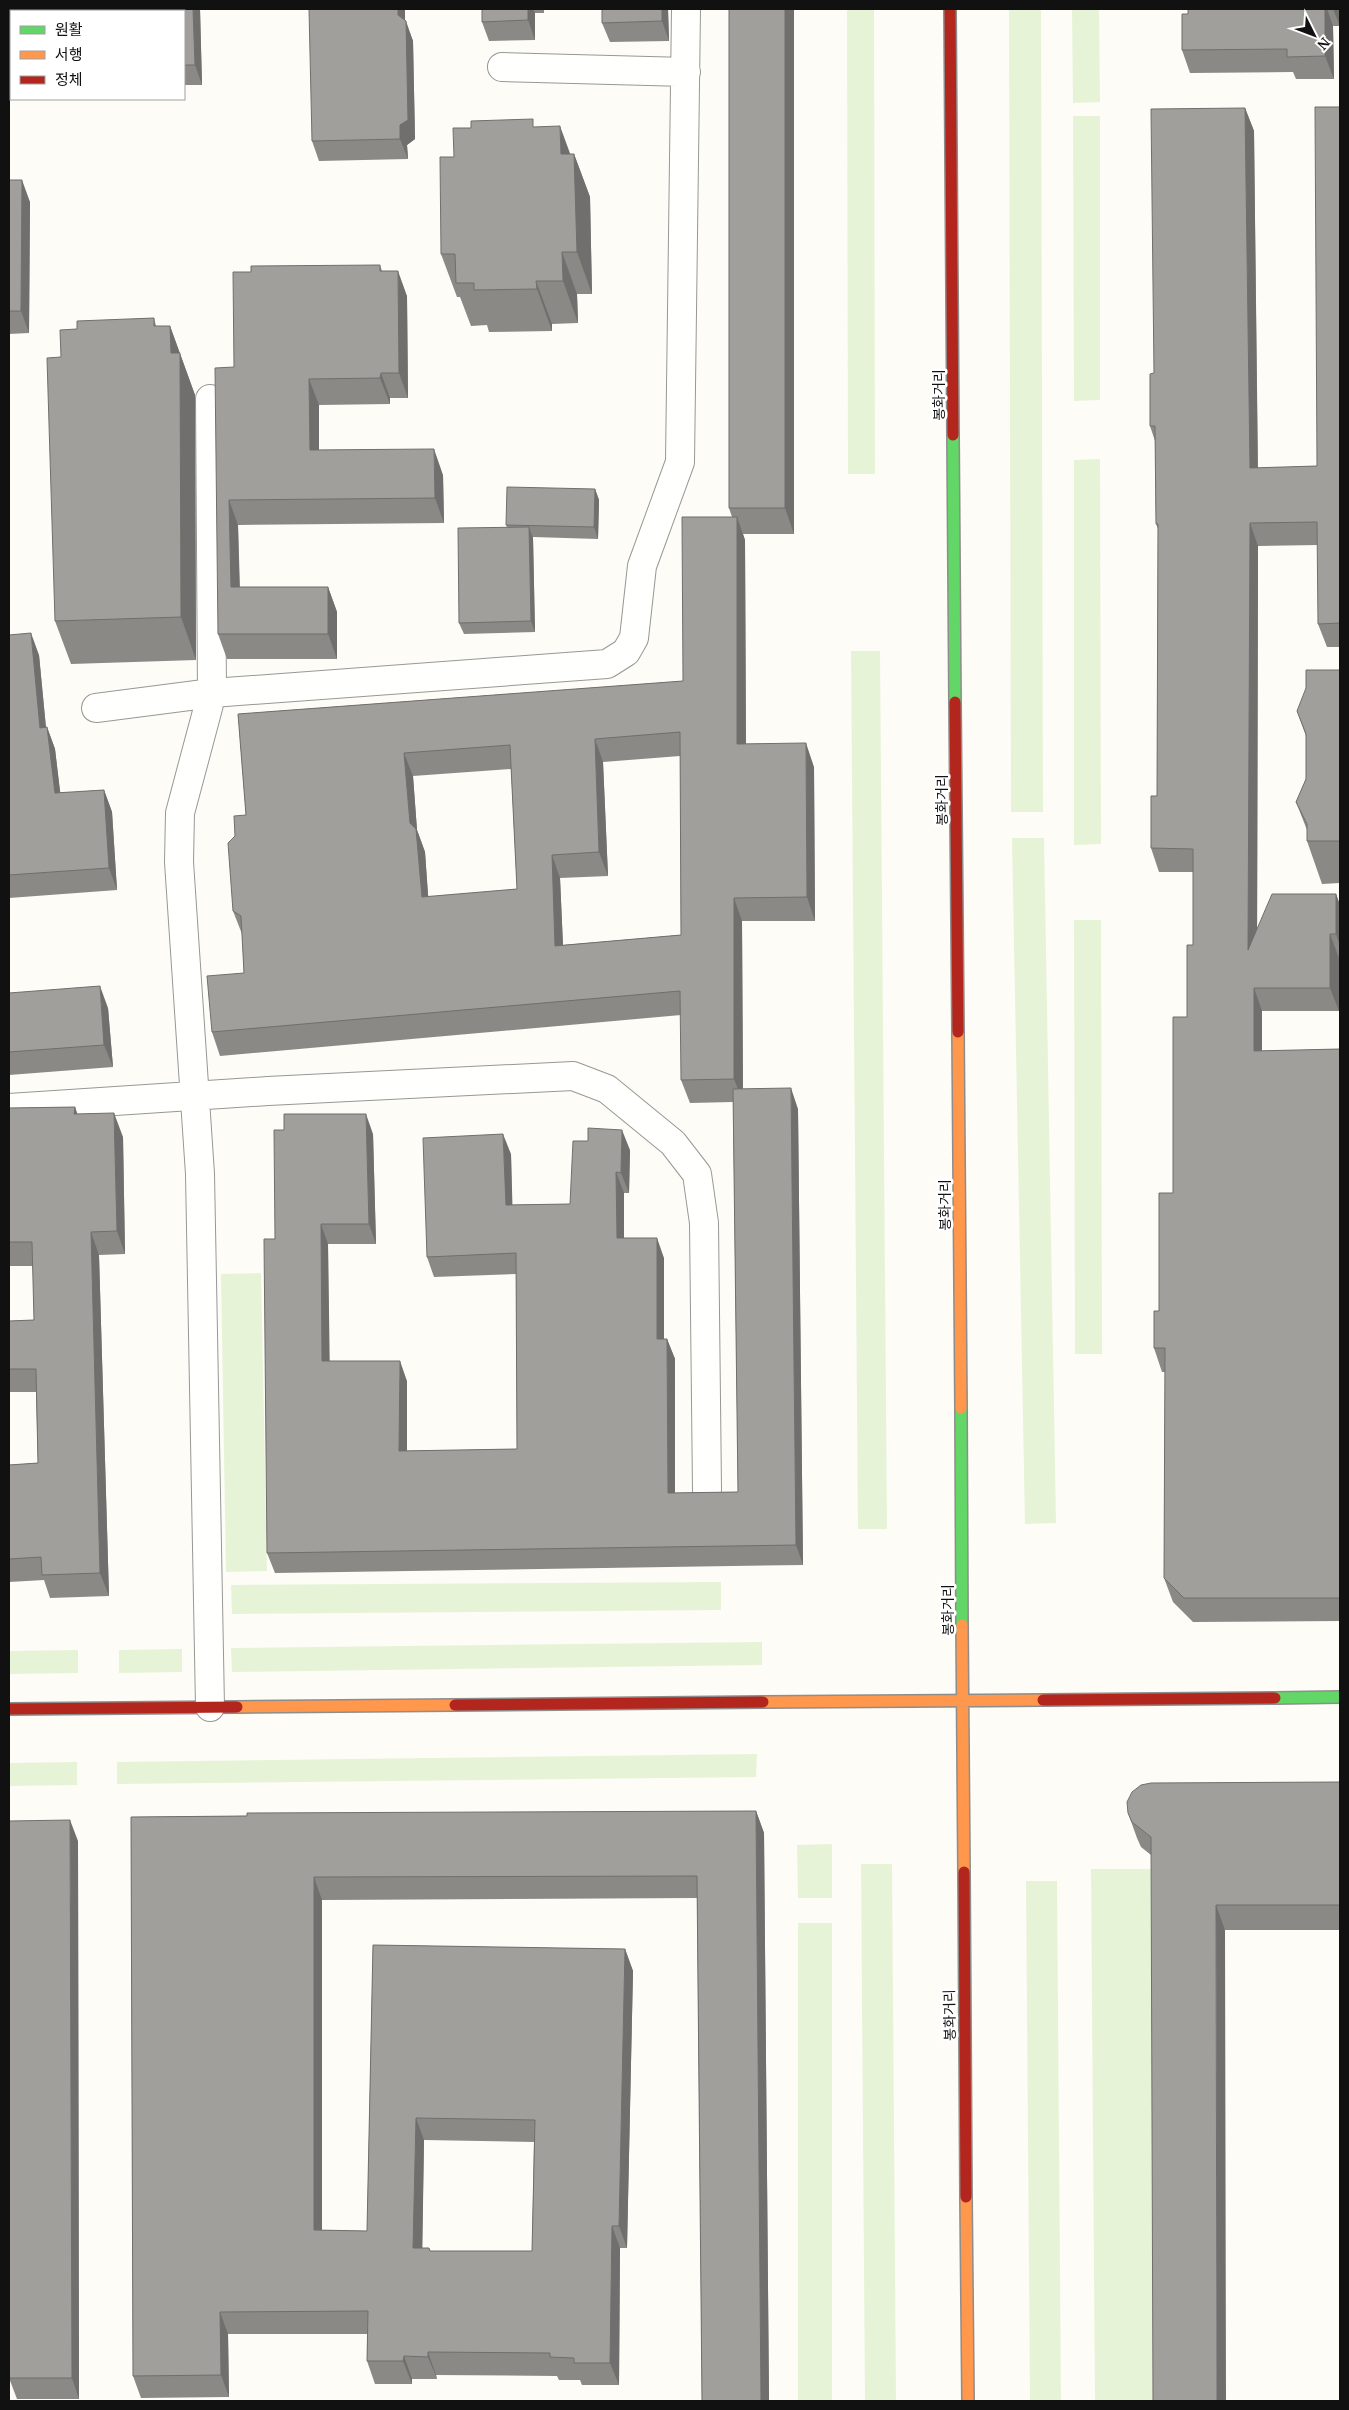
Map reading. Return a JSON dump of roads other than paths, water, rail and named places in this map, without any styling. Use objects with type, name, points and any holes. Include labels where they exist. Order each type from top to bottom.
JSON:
[{"type":"main road","name":"봉화거리","points":[[950,9],[968,2401]]},
{"type":"main road","points":[[9,1710],[1340,1697]]},
{"type":"street","points":[[96,708],[212,693],[607,664],[626,652],[634,638],[642,566],[680,462],[686,9]]},
{"type":"street","points":[[502,66],[686,72]]},
{"type":"street","points":[[210,399],[212,693],[180,813],[179,862],[200,1174],[210,1707]]},
{"type":"street","points":[[9,1108],[194,1096],[573,1076],[607,1089],[673,1143],[697,1174],[704,1223],[707,1490]]}]
